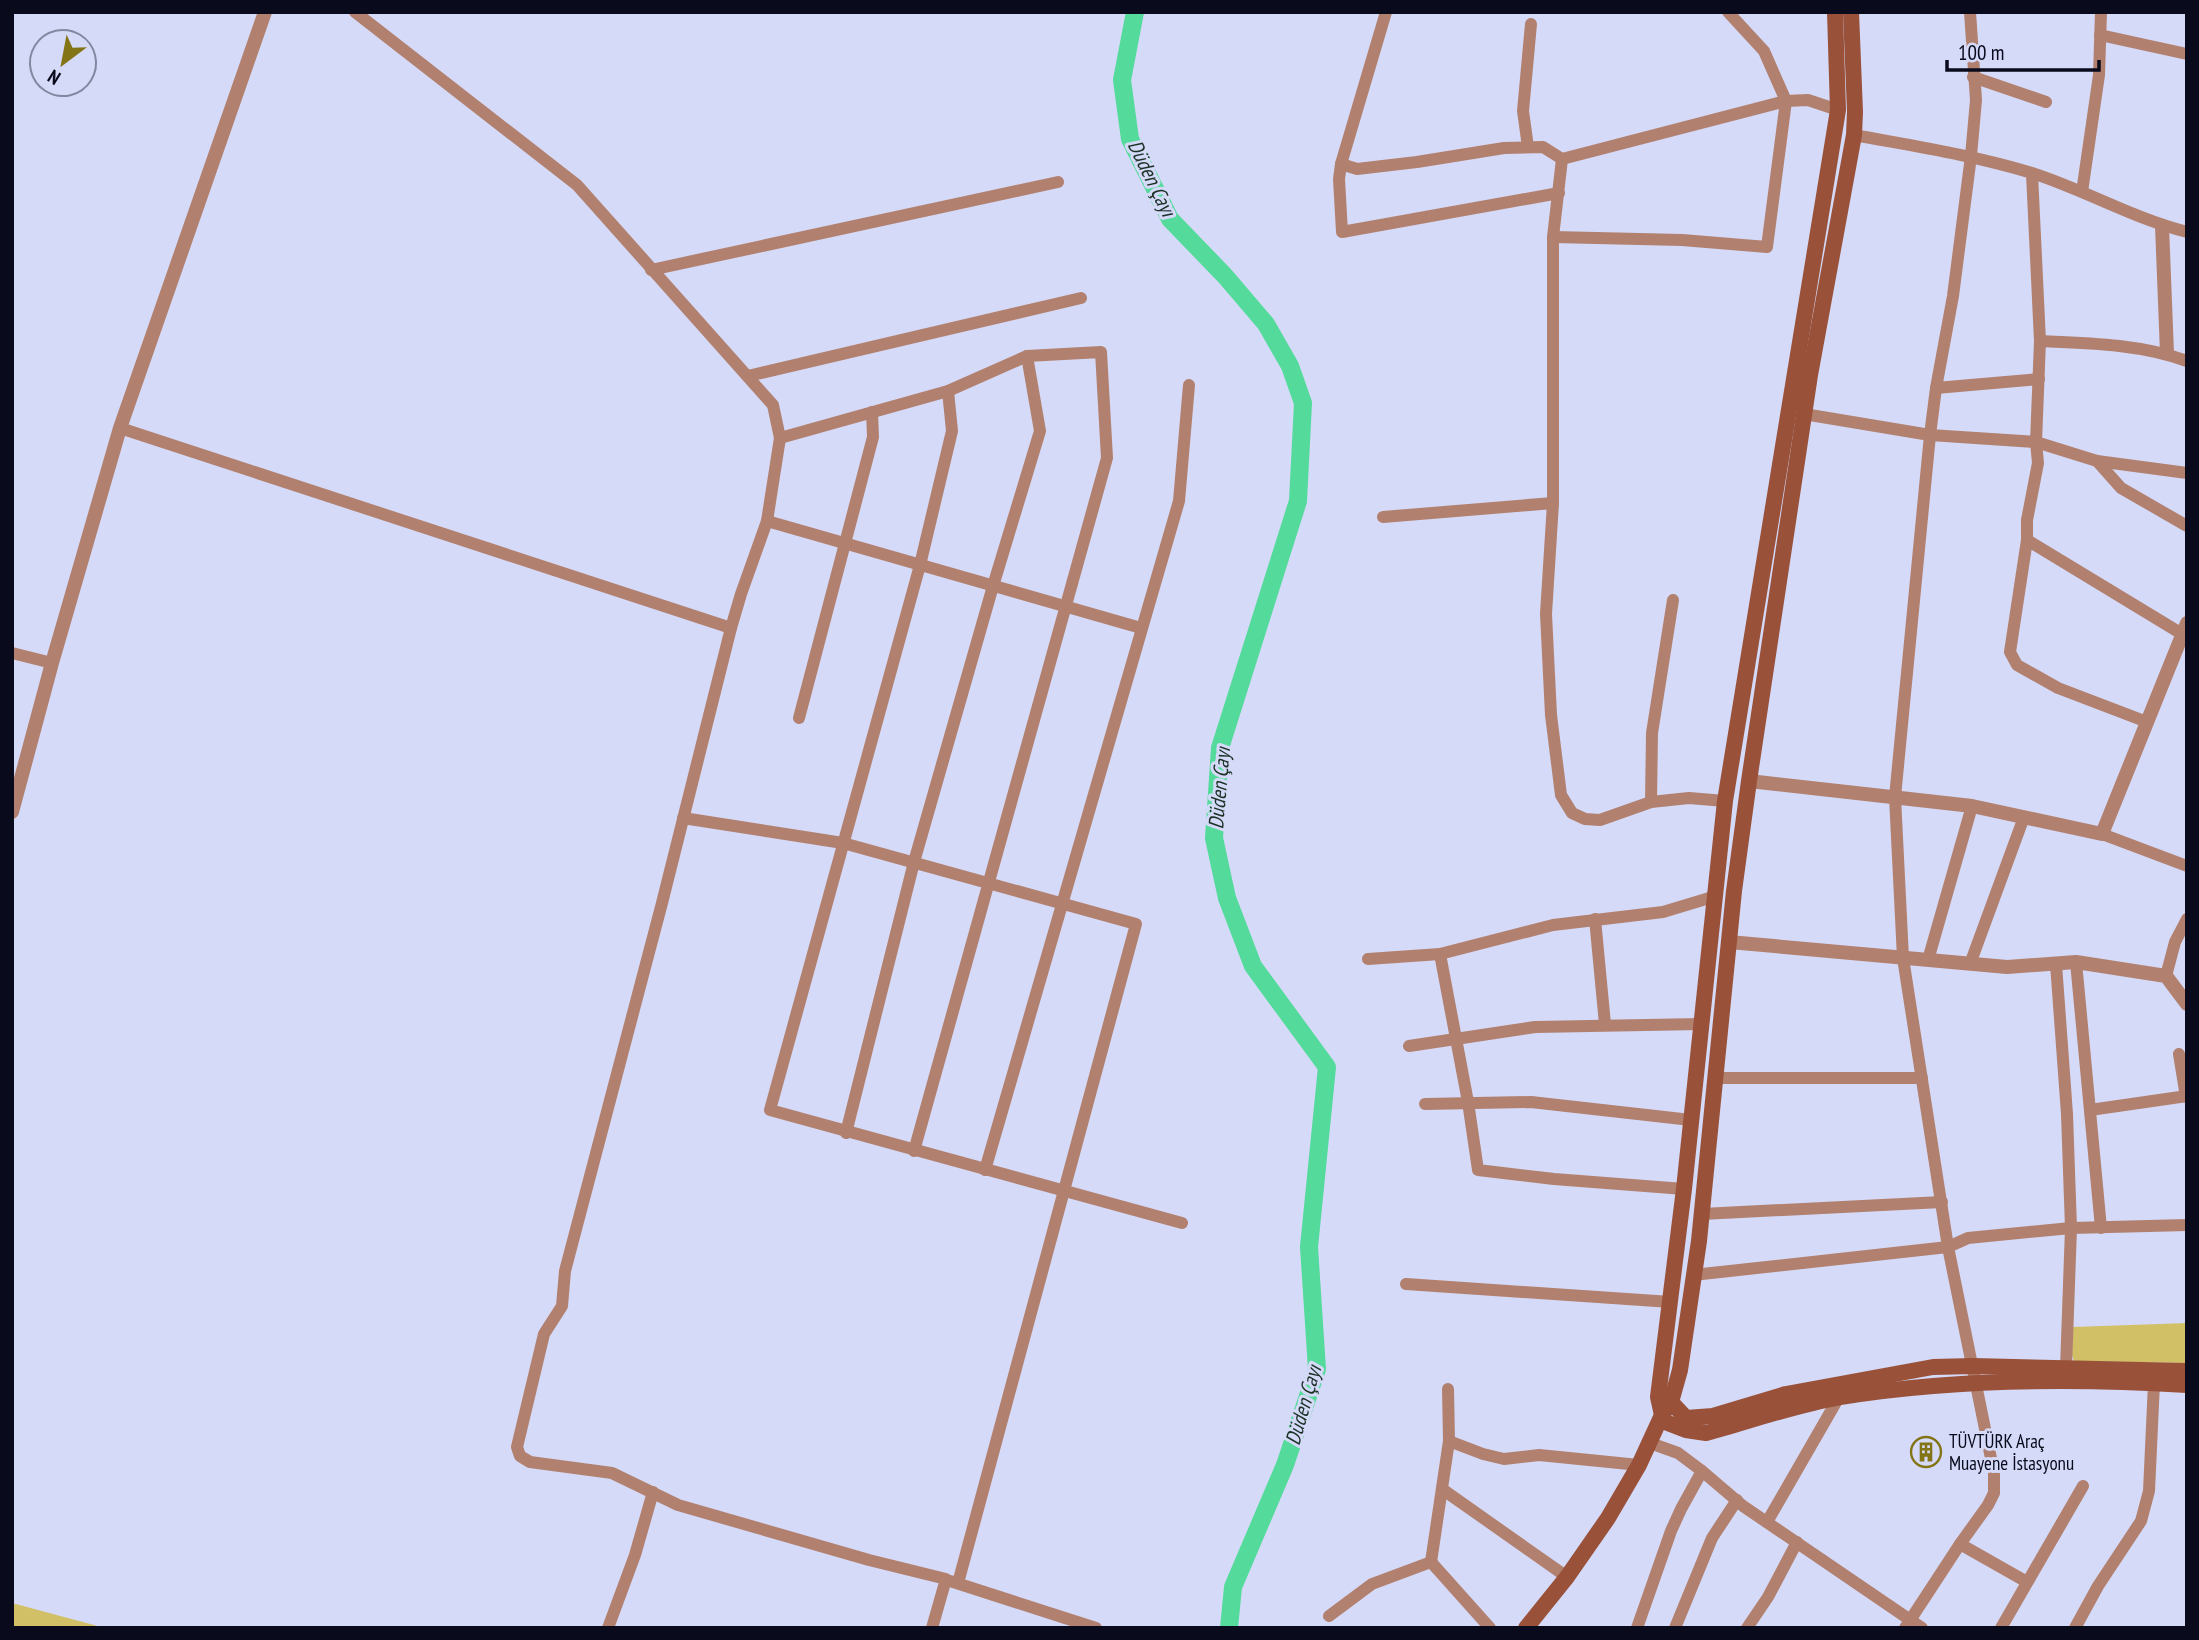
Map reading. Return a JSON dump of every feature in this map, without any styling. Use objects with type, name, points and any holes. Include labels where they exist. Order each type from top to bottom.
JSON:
[{"type":"main road","points":[[1835,12],[1838,110],[1726,801],[1684,1189],[1658,1397],[1664,1414],[1706,1433],[1839,1397],[1977,1384],[2187,1385]]},
{"type":"main road","points":[[1526,1628],[1567,1577],[1608,1518],[1650,1443],[1680,1370],[1702,1214],[1729,942],[1749,781],[1804,414],[1854,135],[1851,12]]},
{"type":"main road","points":[[1838,110],[1855,112]]},
{"type":"main road","points":[[1686,1424],[1786,1394],[1934,1367],[2187,1371]]},
{"type":"street","points":[[12,812],[51,663],[120,428],[265,12]]},
{"type":"street","points":[[355,12],[577,185],[773,405],[780,438],[767,521],[732,628],[565,1271],[562,1306],[544,1334],[517,1447],[520,1456],[530,1462],[612,1473],[678,1505],[952,1581],[1096,1628]]},
{"type":"street","points":[[1386,12],[1341,164],[1339,179],[1342,232],[1559,193]]},
{"type":"street","points":[[1553,237],[1682,240],[1767,247],[1786,102],[1764,51],[1728,12]]},
{"type":"street","points":[[1908,1624],[1959,1544],[1988,1506],[1994,1493],[1994,1473],[1948,1247],[1903,958],[1895,797],[1930,435],[1953,296],[1971,156],[1976,100],[1970,12]]},
{"type":"street","points":[[2081,192],[2099,75],[2101,12]]},
{"type":"street","points":[[1528,147],[1523,111],[1531,24]]},
{"type":"street","points":[[2100,35],[2187,54]]},
{"type":"street","points":[[1973,78],[2046,102]]},
{"type":"street","points":[[1341,164],[1357,169],[1504,148],[1542,146],[1562,159],[1786,102],[1808,100],[1838,110]]},
{"type":"street","points":[[1854,135],[1971,156],[2032,174],[2162,226],[2187,232]]},
{"type":"street","points":[[1562,159],[1553,237],[1553,503],[1546,614],[1551,715],[1561,795],[1572,813],[1585,819],[1600,820],[1651,802],[1689,798],[1726,801]]},
{"type":"street","points":[[2032,174],[2040,341],[2036,442],[2038,463],[2027,520],[2027,540],[2010,652],[2017,665],[2058,688],[2147,722]]},
{"type":"street","points":[[651,270],[1058,182]]},
{"type":"street","points":[[2162,226],[2167,354]]},
{"type":"street","points":[[748,376],[1081,298]]},
{"type":"street","points":[[2040,341],[2093,343],[2167,354],[2187,360]]},
{"type":"street","points":[[780,438],[948,391],[1027,356],[1101,352],[1107,458],[914,1150]]},
{"type":"street","points":[[846,1133],[914,862],[1040,431],[1027,356]]},
{"type":"street","points":[[1936,387],[2039,379]]},
{"type":"street","points":[[985,1170],[1179,501],[1189,385]]},
{"type":"street","points":[[948,391],[952,431],[920,565],[769,1110],[1182,1223]]},
{"type":"street","points":[[799,718],[873,438],[872,412]]},
{"type":"street","points":[[1804,414],[1930,435],[2036,442],[2098,461],[2187,473]]},
{"type":"street","points":[[120,428],[732,628]]},
{"type":"street","points":[[2098,461],[2122,488],[2187,527]]},
{"type":"street","points":[[1383,517],[1553,503]]},
{"type":"street","points":[[767,521],[1141,628]]},
{"type":"street","points":[[2027,540],[2185,631],[2102,834]]},
{"type":"street","points":[[1651,802],[1652,733],[1672,600]]},
{"type":"street","points":[[12,653],[51,663]]},
{"type":"street","points":[[1749,781],[1972,806],[2102,834],[2187,866]]},
{"type":"street","points":[[1928,960],[1972,806]]},
{"type":"street","points":[[1970,964],[2024,817]]},
{"type":"street","points":[[683,818],[844,843],[1136,924],[952,1581],[932,1628]]},
{"type":"street","points":[[1368,959],[1440,954],[1553,925],[1663,912],[1716,896]]},
{"type":"street","points":[[1595,919],[1605,1024]]},
{"type":"street","points":[[2166,976],[2181,945],[2187,919]]},
{"type":"street","points":[[1729,942],[2007,967],[2076,962],[2166,976],[2187,1004]]},
{"type":"street","points":[[1440,954],[1478,1170],[1684,1189]]},
{"type":"street","points":[[2076,962],[2101,1227]]},
{"type":"street","points":[[2056,964],[2067,1114],[2071,1228],[2066,1368]]},
{"type":"street","points":[[1409,1046],[1535,1027],[1605,1024],[1721,1025]]},
{"type":"street","points":[[2090,1110],[2186,1096],[2179,1054]]},
{"type":"street","points":[[1716,1078],[1922,1078]]},
{"type":"street","points":[[1425,1104],[1531,1102],[1691,1120]]},
{"type":"street","points":[[1702,1214],[1942,1202]]},
{"type":"street","points":[[1693,1275],[1948,1247],[1968,1238],[2071,1228],[2187,1225]]},
{"type":"street","points":[[1406,1284],[1671,1302]]},
{"type":"street","points":[[1893,1374],[1900,1391]]},
{"type":"street","points":[[2075,1628],[2098,1586],[2141,1521],[2150,1491],[2154,1383]]},
{"type":"street","points":[[1431,1562],[1449,1441],[1448,1389]]},
{"type":"street","points":[[1767,1522],[1839,1397]]},
{"type":"street","points":[[1678,1453],[1686,1424]]},
{"type":"street","points":[[1449,1441],[1504,1459],[1539,1455],[1639,1465]]},
{"type":"street","points":[[1650,1443],[1678,1453],[1737,1500],[1908,1624],[1922,1628]]},
{"type":"street","points":[[1637,1628],[1671,1531],[1702,1471]]},
{"type":"street","points":[[2001,1628],[2083,1486]]},
{"type":"street","points":[[1442,1489],[1567,1577]]},
{"type":"street","points":[[608,1628],[635,1555],[653,1492]]},
{"type":"street","points":[[1675,1628],[1712,1538],[1737,1500]]},
{"type":"street","points":[[1765,1628],[1750,1624],[1768,1597],[1797,1542]]},
{"type":"street","points":[[1959,1544],[2027,1582]]},
{"type":"street","points":[[1329,1616],[1372,1584],[1431,1562]]},
{"type":"street","points":[[1431,1562],[1490,1628]]},
{"type":"shaded area","points":[[2187,1323],[2187,1363],[2074,1361],[2072,1355],[2073,1327]]},
{"type":"shaded area","points":[[12,1603],[105,1628],[12,1628]]},
{"type":"waterway","name":"Düden Çayı","points":[[1135,12],[1122,80],[1130,139],[1170,219],[1225,276],[1266,324],[1290,366],[1303,403],[1298,501],[1220,748],[1214,838],[1227,898],[1253,966],[1327,1067],[1309,1247],[1317,1369],[1285,1465],[1233,1587],[1229,1628]]},
{"type":"place","name":"TÜVTÜRK Araç Muayene İstasyonu","points":[[1926,1452]]}]
